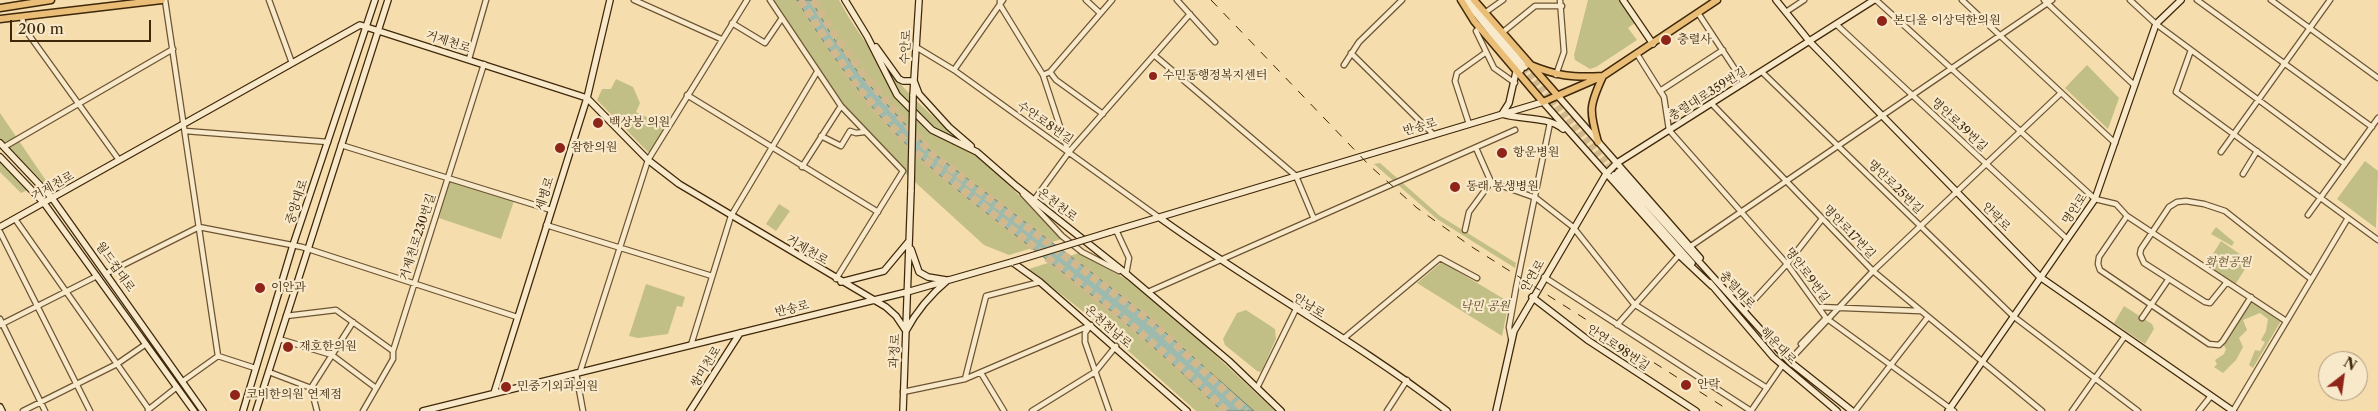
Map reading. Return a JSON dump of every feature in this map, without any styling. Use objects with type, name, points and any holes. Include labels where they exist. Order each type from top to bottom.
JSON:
[{"type":"main road","points":[[47,0],[48,13]]},
{"type":"main road","points":[[0,8],[51,0]]},
{"type":"main road","points":[[0,19],[164,0]]},
{"type":"main road","name":"중앙대로","points":[[243,411],[293,245],[375,0]]},
{"type":"main road","name":"중앙대로","points":[[256,410],[286,316],[304,248],[341,145],[388,0]]},
{"type":"main road","name":"세병로","points":[[494,393],[587,98],[610,0]]},
{"type":"main road","name":"수안로","points":[[911,190],[913,96],[919,0]]},
{"type":"main road","points":[[1461,0],[1479,28],[1523,69],[1558,96],[1691,246],[1715,284]]},
{"type":"main road","points":[[1465,0],[1523,69],[1572,78],[1603,76],[1591,105],[1591,118],[1598,142]]},
{"type":"main road","points":[[1469,0],[1523,69]]},
{"type":"main road","points":[[1474,0],[1503,32],[1543,102],[1679,255],[1715,284]]},
{"type":"main road","points":[[1623,0],[1653,44]]},
{"type":"main road","name":"반송로","points":[[423,411],[448,408],[494,393],[907,292],[1160,218],[1543,102],[1603,76],[1717,0]]},
{"type":"main road","name":"안락로","points":[[1776,0],[1810,42],[2040,277],[2233,411]]},
{"type":"main road","name":"충렬대로359번길","points":[[1616,163],[1875,0]]},
{"type":"main road","name":"명안로","points":[[1951,410],[2013,316],[2095,198],[2156,24],[2181,0]]},
{"type":"main road","name":"온천천로","points":[[847,2],[867,36],[897,95],[932,130],[977,152],[1016,186],[1148,292],[1281,411]]},
{"type":"main road","name":"거제천로","points":[[0,227],[360,25],[587,98],[648,160],[679,184],[839,281],[886,307],[896,316],[906,331]]},
{"type":"main road","points":[[867,36],[899,79],[914,81],[919,94],[949,127],[977,152]]},
{"type":"main road","points":[[1523,69],[1514,83],[1509,103],[1502,114],[1558,125],[1575,138]]},
{"type":"main road","name":"월드컵대로","points":[[2,145],[52,198],[204,411]]},
{"type":"main road","name":"월드컵대로","points":[[0,157],[44,202],[194,411]]},
{"type":"main road","name":"안연로","points":[[1497,409],[1511,338],[1532,297],[1573,227],[1606,174],[1616,163]]},
{"type":"main road","name":"충렬대로","points":[[1616,173],[1715,284],[1744,311],[1788,360],[1854,411]]},
{"type":"main road","name":"과정로","points":[[903,411],[911,190]]},
{"type":"main road","name":"안남로","points":[[1160,218],[1219,261],[1406,380],[1447,411]]},
{"type":"main road","points":[[909,241],[918,272],[928,277],[948,280]]},
{"type":"main road","points":[[839,281],[884,271],[909,241]]},
{"type":"main road","name":"온천천남로","points":[[1012,262],[1040,282],[1116,346],[1187,411]]},
{"type":"main road","points":[[906,331],[918,309],[932,293],[948,280]]},
{"type":"main road","name":"해운대로","points":[[1715,284],[1782,366],[1837,411]]},
{"type":"main road","name":"안연로98번길","points":[[1532,297],[1589,341],[1696,411]]},
{"type":"main road","name":"쌍미천로","points":[[690,411],[740,333]]},
{"type":"main road","points":[[0,407],[2,411]]},
{"type":"street","points":[[164,0],[173,49],[218,356]]},
{"type":"street","points":[[269,0],[292,63]]},
{"type":"street","points":[[469,59],[486,0]]},
{"type":"street","points":[[634,0],[721,39]]},
{"type":"street","points":[[583,411],[578,373],[648,160],[746,0]]},
{"type":"street","points":[[770,0],[841,106],[903,171],[839,281]]},
{"type":"street","points":[[1086,0],[1100,13]]},
{"type":"street","points":[[1043,74],[1050,72],[1112,0]]},
{"type":"street","points":[[1177,0],[1216,42]]},
{"type":"street","points":[[1344,66],[1350,53],[1359,42],[1402,0]]},
{"type":"street","points":[[1486,12],[1503,0]]},
{"type":"street","points":[[1556,75],[1564,52],[1562,6],[1560,0]]},
{"type":"street","points":[[1786,12],[1804,0]]},
{"type":"street","points":[[1875,0],[2095,198],[2116,204],[2127,216],[2286,321]]},
{"type":"street","points":[[1962,0],[2114,143]]},
{"type":"street","points":[[2130,0],[2156,24],[2345,164]]},
{"type":"street","points":[[2197,0],[2372,127]]},
{"type":"street","points":[[2271,0],[2378,78]]},
{"type":"street","points":[[2221,152],[2330,0]]},
{"type":"street","points":[[1691,246],[2001,36],[2048,1],[2134,85]]},
{"type":"street","points":[[954,70],[1001,2],[1043,74],[1069,152]]},
{"type":"street","points":[[1503,32],[1535,6],[1562,6]]},
{"type":"street","points":[[1698,13],[1744,83]]},
{"type":"street","points":[[1034,200],[1069,152],[1190,14]]},
{"type":"street","points":[[22,17],[24,28],[119,160]]},
{"type":"street","points":[[732,23],[765,43],[782,18]]},
{"type":"street","name":"명안로39번길","points":[[1837,25],[2067,239]]},
{"type":"street","points":[[1479,28],[1476,31],[1485,53],[1494,68],[1514,83]]},
{"type":"street","name":"수안로8번길","points":[[916,47],[954,70],[1160,218]]},
{"type":"street","points":[[2,145],[173,49]]},
{"type":"street","points":[[1660,92],[1723,50]]},
{"type":"street","points":[[2191,50],[2176,92],[2378,240]]},
{"type":"street","points":[[1350,53],[1434,135]]},
{"type":"street","points":[[1469,124],[1455,81],[1457,73],[1485,53]]},
{"type":"street","points":[[1636,54],[1664,97],[1669,130]]},
{"type":"street","points":[[1154,55],[1296,176],[1314,218]]},
{"type":"street","name":"거제천로230번길","points":[[362,411],[393,359],[393,351],[484,64]]},
{"type":"street","points":[[691,345],[731,216],[817,72]]},
{"type":"street","points":[[1050,72],[1056,80],[1103,114]]},
{"type":"street","name":"명안로25번길","points":[[1762,72],[2013,316],[2138,411]]},
{"type":"street","points":[[1788,360],[1840,308],[1873,271],[2061,93]]},
{"type":"street","points":[[688,96],[878,212]]},
{"type":"street","name":"명안로17번길","points":[[1712,104],[1873,271],[2042,411]]},
{"type":"street","points":[[802,167],[841,106]]},
{"type":"street","points":[[2308,215],[2378,118]]},
{"type":"street","points":[[1511,338],[1509,327],[1511,314],[1550,123]]},
{"type":"street","points":[[1148,292],[1515,130]]},
{"type":"street","name":"명안로9번길","points":[[1669,130],[1787,264],[1828,319],[1951,410]]},
{"type":"street","points":[[185,131],[328,142]]},
{"type":"street","points":[[821,136],[841,146],[850,131],[856,133],[864,132]]},
{"type":"street","points":[[341,145],[551,210]]},
{"type":"street","points":[[1476,148],[1491,182],[1536,198],[1573,227],[1634,304],[1768,388]]},
{"type":"street","points":[[2243,174],[2257,152]]},
{"type":"street","points":[[1465,230],[1469,212],[1491,182]]},
{"type":"street","points":[[1016,186],[1062,236],[1082,252],[1127,275],[1129,258],[1113,231]]},
{"type":"street","points":[[2226,282],[2210,303],[2201,301],[2144,262],[2141,258],[2141,249],[2169,207],[2177,202],[2186,201],[2213,206],[2225,211],[2311,279]]},
{"type":"street","points":[[2127,216],[2100,257],[2098,264],[2103,272],[2214,345],[2223,342],[2251,298]]},
{"type":"street","points":[[2233,411],[2348,218]]},
{"type":"street","points":[[15,219],[148,410],[177,387]]},
{"type":"street","points":[[1744,311],[1787,264],[1822,219]]},
{"type":"street","points":[[546,224],[712,276]]},
{"type":"street","points":[[107,273],[199,227],[304,248],[517,317]]},
{"type":"street","points":[[0,232],[90,411]]},
{"type":"street","points":[[1618,325],[1634,304],[1679,255]]},
{"type":"street","points":[[1343,340],[1440,258],[1477,278]]},
{"type":"street","points":[[1,325],[97,276]]},
{"type":"street","points":[[1544,277],[1752,411],[1782,366]]},
{"type":"street","points":[[2142,318],[2168,280]]},
{"type":"street","points":[[965,379],[986,296],[1040,282]]},
{"type":"street","points":[[1819,307],[1921,311]]},
{"type":"street","points":[[1257,388],[1296,309]]},
{"type":"street","points":[[286,316],[336,310],[393,351]]},
{"type":"street","points":[[1854,411],[1892,366],[1928,317]]},
{"type":"street","points":[[0,319],[1,325],[46,411]]},
{"type":"street","points":[[317,411],[311,388],[353,322]]},
{"type":"street","points":[[1091,325],[1085,333],[1085,342],[1109,411]]},
{"type":"street","points":[[903,392],[965,379],[1091,325]]},
{"type":"street","points":[[2072,411],[2125,336]]},
{"type":"street","points":[[279,338],[332,355],[376,388]]},
{"type":"street","points":[[23,411],[117,364],[146,344]]},
{"type":"street","points":[[1032,411],[1095,372],[1116,346]]},
{"type":"street","points":[[218,356],[255,368]]},
{"type":"street","points":[[183,381],[218,356]]},
{"type":"street","points":[[268,372],[311,388]]},
{"type":"street","points":[[982,372],[1004,411]]},
{"type":"street","points":[[1387,411],[1406,380]]},
{"type":"street","points":[[2199,411],[2212,396]]},
{"type":"green space","points":[[773,0],[839,0],[855,26],[890,73],[1062,239],[1009,255],[984,245],[905,173],[841,105]]},
{"type":"green space","points":[[1588,0],[1620,0],[1635,23],[1628,28],[1637,40],[1590,69],[1575,60],[1574,55]]},
{"type":"green space","points":[[2087,65],[2119,98],[2108,129],[2065,88]]},
{"type":"green space","points":[[616,79],[633,87],[640,103],[636,112],[666,126],[650,152],[597,100],[602,89],[611,89]]},
{"type":"green space","points":[[0,113],[49,185],[47,186],[0,138]]},
{"type":"green space","points":[[2365,161],[2378,171],[2376,228],[2337,199]]},
{"type":"green space","points":[[0,162],[28,190],[21,193],[0,172]]},
{"type":"green space","points":[[1380,163],[1440,216],[1516,263],[1515,268],[1437,219],[1374,164]]},
{"type":"green space","points":[[450,181],[514,201],[501,239],[439,218]]},
{"type":"green space","points":[[779,204],[790,211],[776,231],[766,224]]},
{"type":"green space","points":[[2216,227],[2234,242],[2232,246],[2211,234]]},
{"type":"green space","name":"화현공원","points":[[2221,241],[2250,261],[2235,285],[2206,265]]},
{"type":"green space","points":[[1079,253],[1128,280],[1196,337],[1275,411],[1196,411],[1090,317],[1029,269]]},
{"type":"green space","name":"낙민 공원","points":[[1442,262],[1509,302],[1502,336],[1417,283]]},
{"type":"green space","points":[[646,284],[685,297],[682,307],[677,306],[668,334],[638,338],[629,336]]},
{"type":"green space","points":[[2251,299],[2281,321],[2253,368],[2249,365],[2255,350],[2260,351],[2265,342],[2261,340],[2266,331],[2268,319],[2260,313],[2243,320],[2247,330],[2239,338],[2243,347],[2236,360],[2223,373],[2214,367],[2217,364],[2215,360],[2224,354],[2226,349],[2223,344]]},
{"type":"green space","points":[[2124,306],[2152,324],[2154,329],[2145,344],[2114,323]]},
{"type":"green space","points":[[1246,310],[1275,329],[1276,339],[1261,372],[1257,371],[1225,345],[1223,339],[1237,313]]},
{"type":"shaded area","points":[[797,0],[811,0],[832,36],[860,75],[929,150],[1149,318],[1254,411],[1222,411],[1120,318],[926,163],[889,126],[856,86],[825,44]]},
{"type":"tunnel","points":[[800,0],[858,88],[913,150],[1130,324],[1192,377],[1226,411]]},
{"type":"tunnel","points":[[813,0],[833,32],[865,76],[933,155],[1154,324],[1246,411]]},
{"type":"tunnel","points":[[1525,67],[1618,172]]},
{"type":"tunnel","points":[[1521,70],[1614,175]]},
{"type":"railway","points":[[1211,0],[1370,166],[1417,208],[1472,247],[1730,411]]},
{"type":"place","name":"본디올 이상덕한의원","points":[[1882,21]]},
{"type":"place","name":"충렬사","points":[[1666,40]]},
{"type":"place","name":"수민동행정복지센터","points":[[1153,76]]},
{"type":"place","name":"백상붕 의원","points":[[598,123]]},
{"type":"place","name":"참한의원","points":[[560,148]]},
{"type":"place","name":"항운병원","points":[[1502,153]]},
{"type":"place","name":"동래 봉생병원","points":[[1455,187]]},
{"type":"place","name":"이안과","points":[[260,288]]},
{"type":"place","name":"재호한의원","points":[[288,347]]},
{"type":"place","name":"안락","points":[[1686,385]]},
{"type":"place","name":"민중기외과의원","points":[[506,387]]},
{"type":"place","name":"코비한의원 연제점","points":[[235,395]]}]
